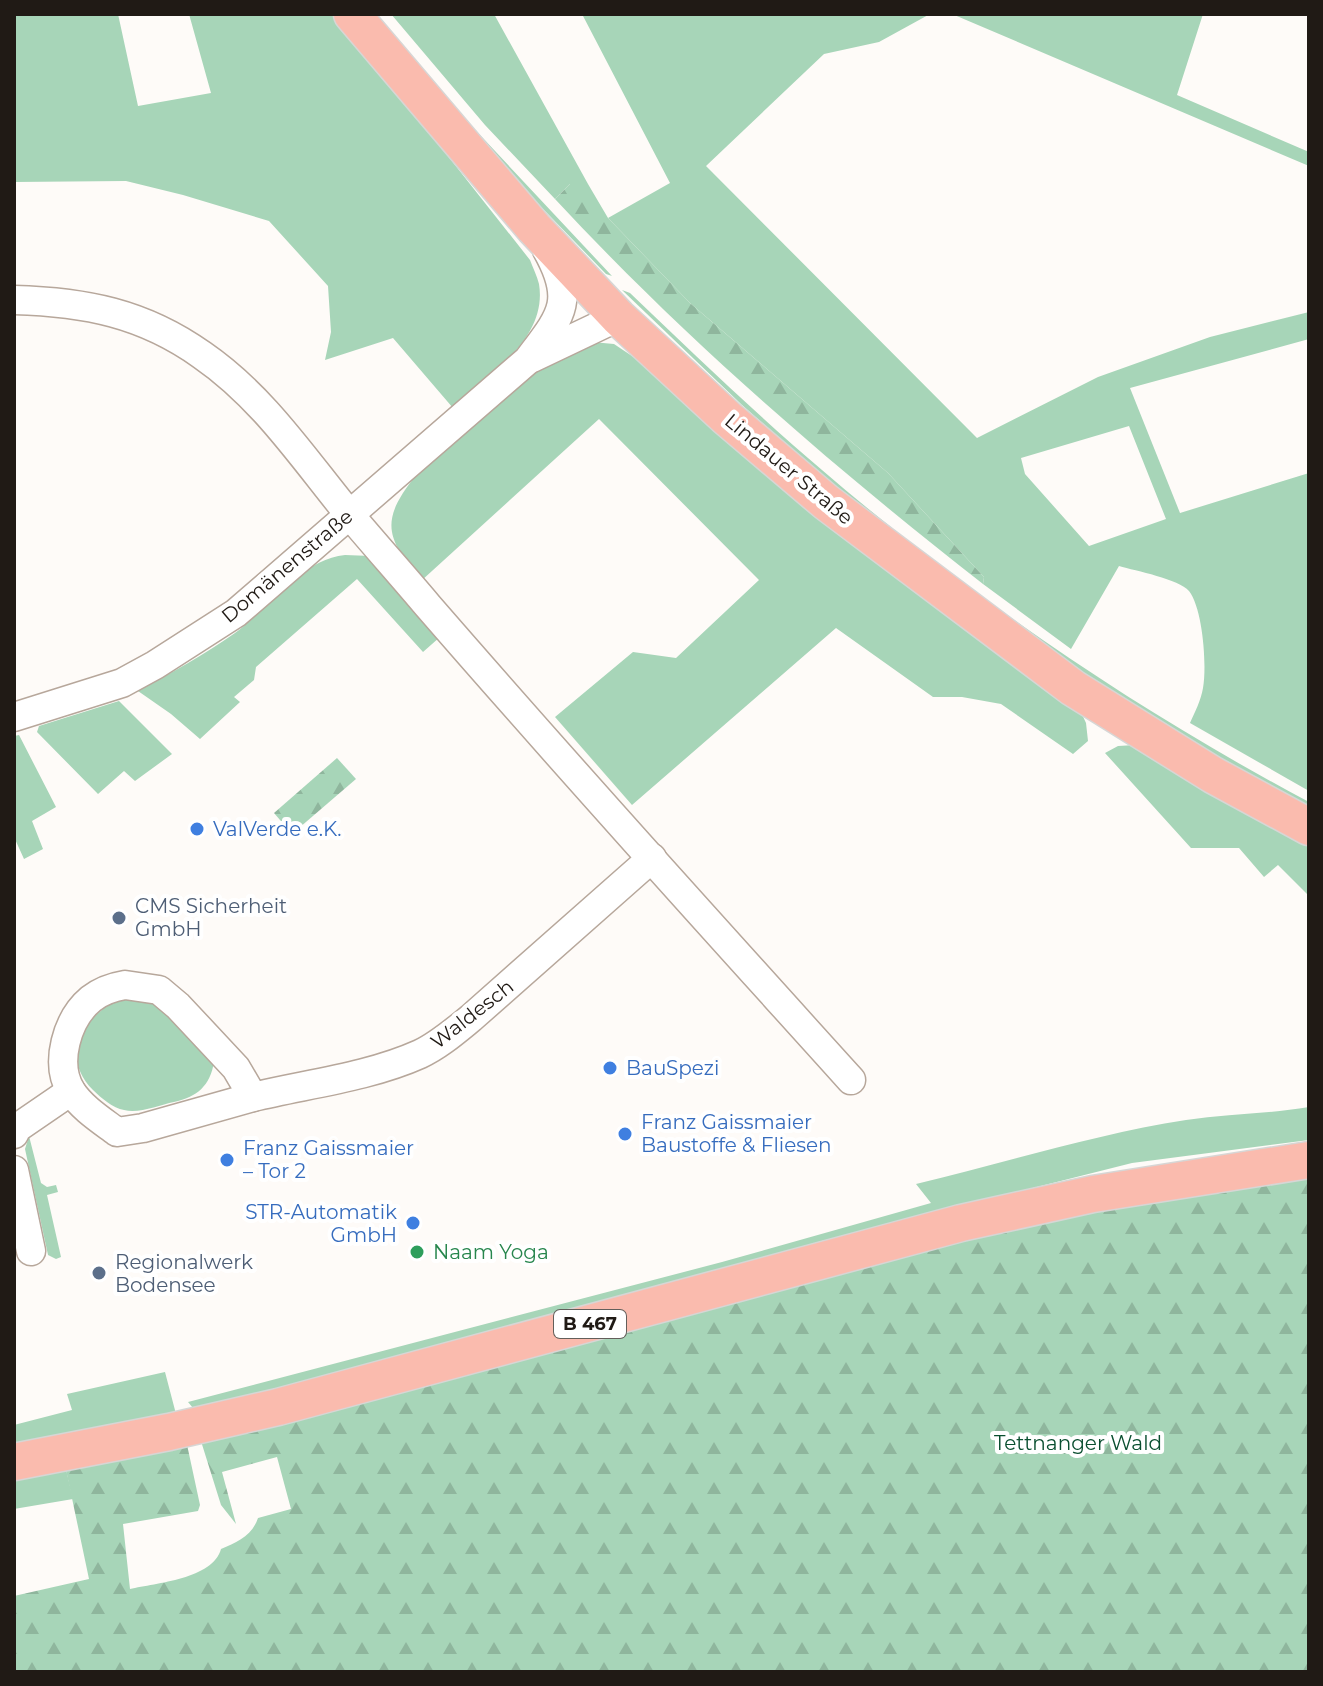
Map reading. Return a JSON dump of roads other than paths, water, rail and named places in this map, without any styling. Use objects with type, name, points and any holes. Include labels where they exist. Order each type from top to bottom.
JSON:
[{"type":"main road","name":"Lindauer Straße","points":[[352,14],[534,228],[618,317],[727,418],[826,502],[1073,688],[1213,775],[1309,827]]},
{"type":"main road","name":"B 467","points":[[14,1462],[278,1407],[961,1223],[1093,1194],[1309,1160]]},
{"type":"street","name":"Domänenstraße","points":[[14,717],[122,683],[155,665],[250,602],[528,360],[549,332],[564,301],[558,270],[534,228]]},
{"type":"street","points":[[14,300],[63,301],[107,309],[150,326],[201,354],[251,395],[349,513],[851,1080]]},
{"type":"street","name":"Domänenstraße","points":[[528,360],[618,317]]},
{"type":"street","name":"Waldesch","points":[[71,1091],[86,1109],[117,1132],[143,1128],[253,1097],[394,1063],[421,1053],[471,1018],[652,858]]},
{"type":"street","points":[[14,1134],[17,1128],[71,1091],[65,1078],[64,1055],[69,1031],[78,1012],[92,998],[109,988],[125,985],[159,990],[178,1006],[236,1068],[253,1097]]},
{"type":"street","points":[[14,1170],[31,1251]]},
{"type":"place","name":"ValVerde e.K.","points":[[197,829]]},
{"type":"place","name":"CMS Sicherheit GmbH","points":[[119,918]]},
{"type":"place","name":"BauSpezi","points":[[610,1068]]},
{"type":"place","name":"Franz Gaissmaier Baustoffe & Fliesen","points":[[625,1134]]},
{"type":"place","name":"Franz Gaissmaier – Tor 2","points":[[227,1160]]},
{"type":"place","name":"STR-Automatik GmbH","points":[[413,1223]]},
{"type":"place","name":"Naam Yoga","points":[[417,1252]]},
{"type":"place","name":"Regionalwerk Bodensee","points":[[99,1273]]},
{"type":"park label","name":"Tettnanger Wald","points":[[1078,1443]]}]
